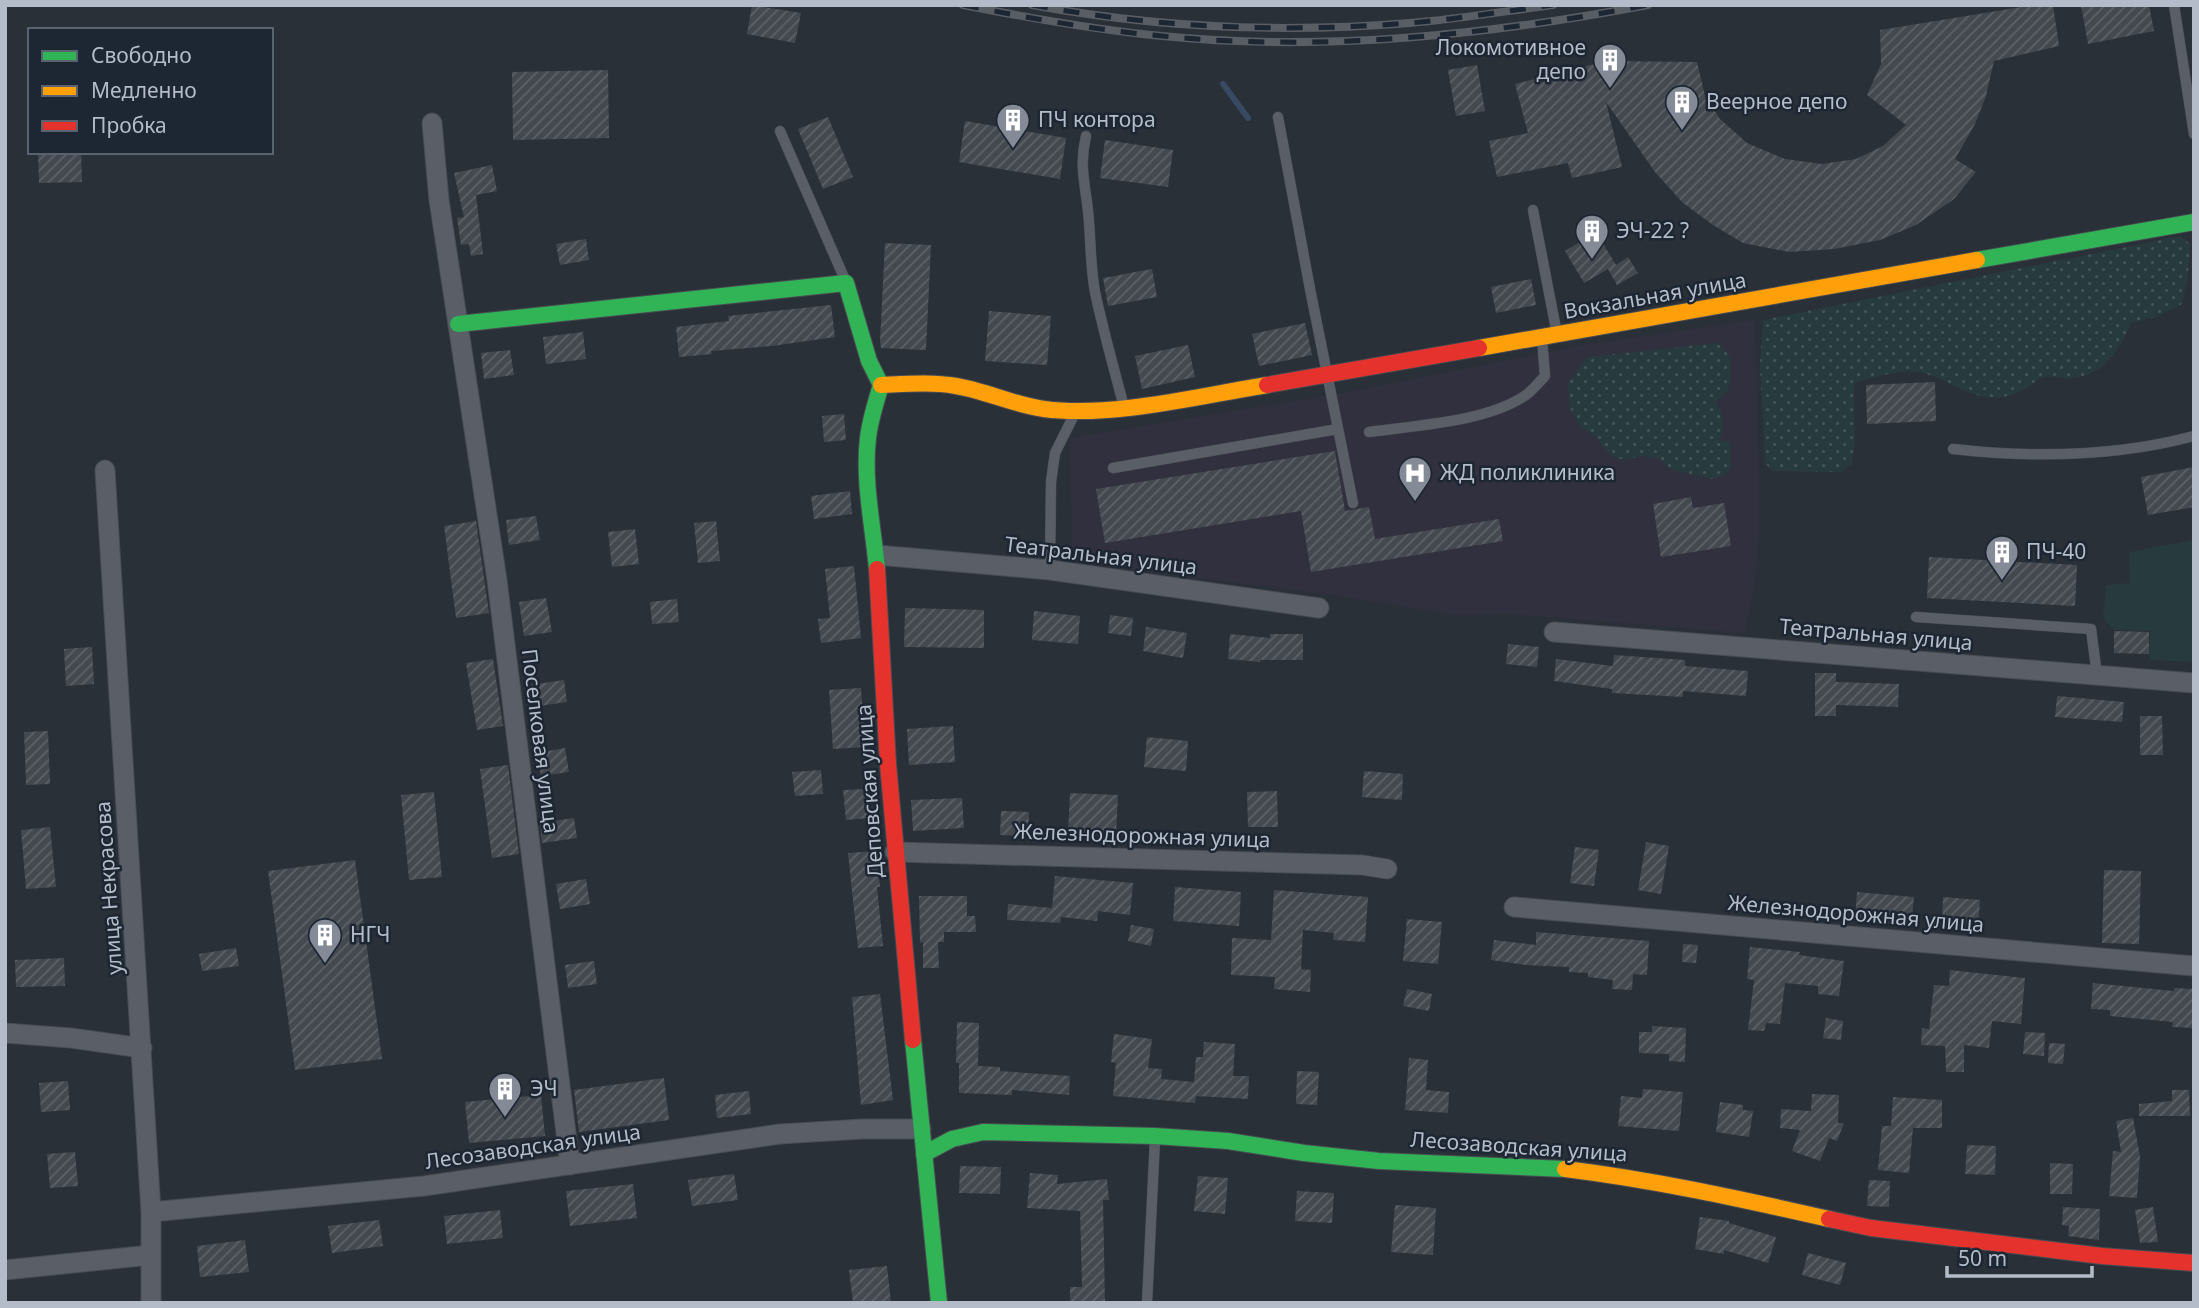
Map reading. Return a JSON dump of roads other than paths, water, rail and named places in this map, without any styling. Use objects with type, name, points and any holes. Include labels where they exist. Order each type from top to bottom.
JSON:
[{"type":"street","name":"Поселковая улица","points":[[432,122],[439,200],[497,580],[570,1165]]},
{"type":"street","name":"Вокзальная улица","points":[[881,386],[956,386],[1042,409],[1076,411],[1124,408],[1328,375],[2194,222]]},
{"type":"street","points":[[458,324],[846,283],[869,361],[881,386]]},
{"type":"street","name":"Деповская улица","points":[[881,386],[872,414],[867,446],[868,479],[877,555],[895,852],[939,1303]]},
{"type":"street","name":"улица Некрасова","points":[[105,470],[142,1048],[151,1212],[151,1303]]},
{"type":"street","name":"Театральная улица","points":[[877,555],[1050,570],[1319,608]]},
{"type":"street","name":"Театральная улица","points":[[1554,632],[2194,682]]},
{"type":"street","name":"Железнодорожная улица","points":[[895,852],[1362,865],[1387,869]]},
{"type":"street","name":"Железнодорожная улица","points":[[1514,907],[2194,966]]},
{"type":"street","points":[[5,1033],[71,1038],[142,1048]]},
{"type":"street","name":"Лесозаводская улица","points":[[151,1212],[424,1186],[780,1134],[921,1129]]},
{"type":"street","name":"Лесозаводская улица","points":[[924,1154],[952,1139],[983,1132],[1155,1136],[1228,1141],[1379,1161],[1544,1167],[1629,1177],[1712,1192],[1871,1228],[2102,1256],[2194,1263]]},
{"type":"street","points":[[5,1270],[151,1255]]},
{"type":"lane","points":[[2174,5],[2191,97],[2194,134]]},
{"type":"lane","points":[[1278,117],[1353,502]]},
{"type":"lane","points":[[780,131],[846,283]]},
{"type":"lane","points":[[1086,136],[1082,155],[1082,179],[1088,209],[1091,268],[1124,408]]},
{"type":"lane","points":[[1369,432],[1487,414],[1528,394],[1545,376],[1549,336],[1533,210]]},
{"type":"lane","points":[[1050,570],[1051,482],[1055,453],[1076,411]]},
{"type":"lane","points":[[1113,468],[1338,429]]},
{"type":"lane","points":[[1953,449],[2001,454],[2099,452],[2139,449],[2194,436]]},
{"type":"lane","points":[[1916,617],[2091,629],[2097,675]]},
{"type":"lane","points":[[1147,1303],[1155,1136]]},
{"type":"waterway","points":[[1223,84],[1248,118]]},
{"type":"railway","points":[[963,5],[1137,33],[1284,42],[1406,38],[1467,32],[1648,5]]},
{"type":"railway","points":[[1032,5],[1126,19],[1268,28],[1410,23],[1553,5]]},
{"type":"place","name":"Локомотивное депо","points":[[1610,90]]},
{"type":"place","name":"Веерное депо","points":[[1682,132]]},
{"type":"place","name":"ПЧ контора","points":[[1013,150]]},
{"type":"place","name":"ЭЧ-22 ?","points":[[1592,261]]},
{"type":"place","name":"ЖД поликлиника","points":[[1415,503]]},
{"type":"place","name":"ПЧ-40","points":[[2002,582]]},
{"type":"place","name":"НГЧ","points":[[325,965]]},
{"type":"place","name":"ЭЧ","points":[[505,1119]]}]
